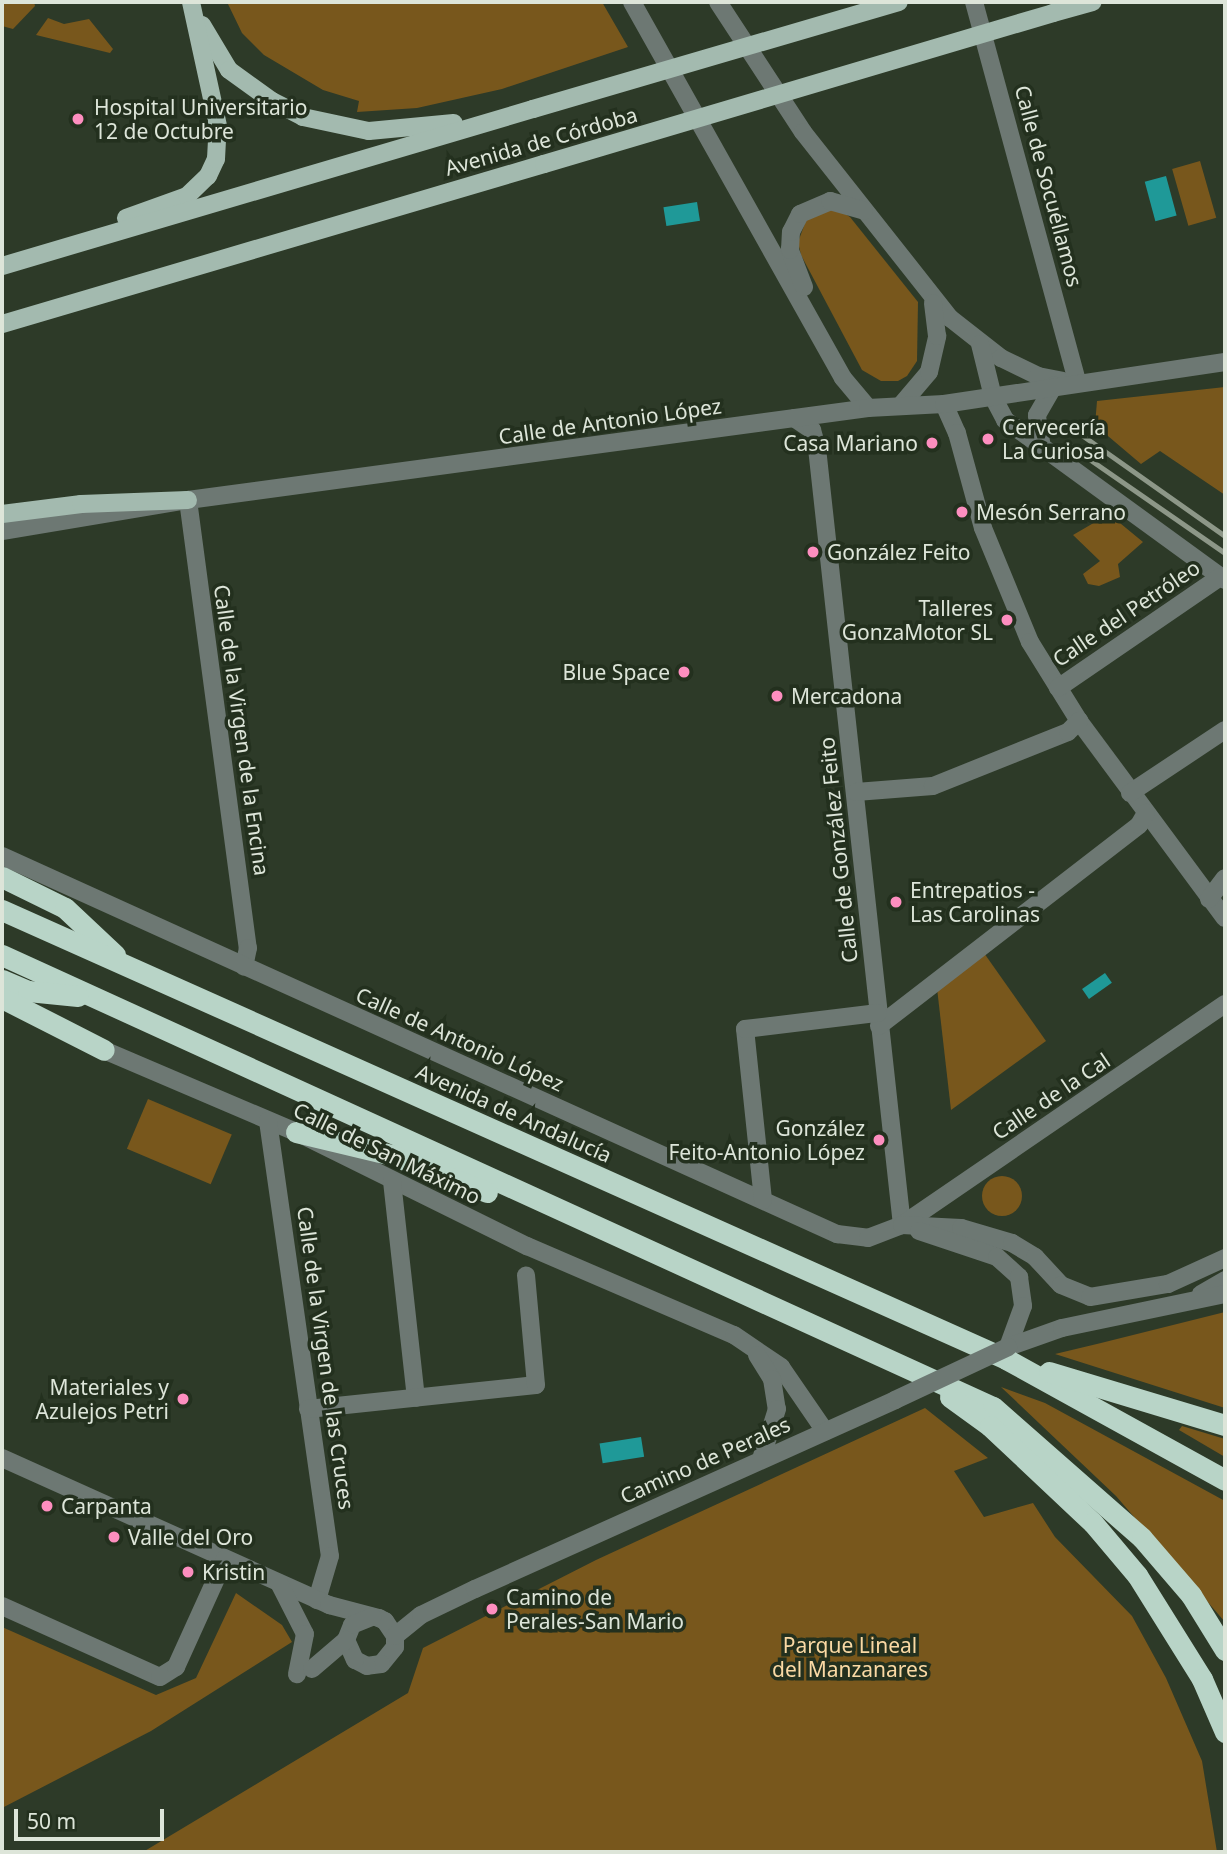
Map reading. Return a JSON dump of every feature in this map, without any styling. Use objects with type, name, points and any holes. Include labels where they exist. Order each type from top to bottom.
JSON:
[{"type":"highway","points":[[2,877],[65,908],[126,967]]},
{"type":"highway","name":"Avenida de Andalucía","points":[[2,910],[126,967],[1007,1353]]},
{"type":"highway","points":[[2,955],[537,1201],[903,1363],[993,1407],[1095,1493],[1162,1560],[1225,1650]]},
{"type":"highway","points":[[2,980],[28,991],[93,998]]},
{"type":"highway","points":[[2,998],[104,1050]]},
{"type":"highway","points":[[296,1132],[392,1155],[495,1196],[537,1201]]},
{"type":"highway","points":[[1007,1353],[1225,1425]]},
{"type":"highway","points":[[1007,1353],[1225,1480]]},
{"type":"highway","points":[[903,1363],[990,1426],[1093,1522],[1137,1575],[1172,1628],[1202,1679],[1225,1732]]},
{"type":"main road","points":[[191,2],[229,70],[272,102],[319,122],[369,131],[414,130],[531,110]]},
{"type":"main road","points":[[2,256],[178,200],[208,176],[218,148],[218,126],[191,2]]},
{"type":"main road","name":"Avenida de Córdoba","points":[[2,267],[899,2]]},
{"type":"main road","name":"Avenida de Córdoba","points":[[2,324],[1093,2]]},
{"type":"main road","points":[[2,514],[81,504],[188,500]]},
{"type":"street","points":[[632,2],[843,378],[868,408]]},
{"type":"street","points":[[718,2],[803,132],[929,295],[980,344],[1038,376],[1077,382]]},
{"type":"street","name":"Calle de Socuéllamos","points":[[974,2],[1077,382]]},
{"type":"street","points":[[822,337],[795,267],[791,232],[805,208],[845,202],[864,211]]},
{"type":"street","points":[[901,405],[923,383],[934,355],[938,319],[929,295]]},
{"type":"street","points":[[980,344],[993,397],[1005,420],[1223,579]]},
{"type":"street","name":"Calle de Antonio López","points":[[2,531],[188,500],[868,408],[944,404],[1225,362]]},
{"type":"street","points":[[794,418],[812,430],[835,405],[843,378]]},
{"type":"street","points":[[1042,448],[1037,415],[1054,386]]},
{"type":"street","points":[[944,404],[1012,605],[1079,721],[1225,918]]},
{"type":"street","name":"Calle de González Feito","points":[[812,430],[856,792],[902,1225]]},
{"type":"street","name":"Calle de la Virgen de la Encina","points":[[188,500],[248,948],[244,967]]},
{"type":"street","name":"Calle del Petróleo","points":[[1058,688],[1223,579]]},
{"type":"street","points":[[856,792],[933,786],[1068,732],[1079,721]]},
{"type":"street","points":[[1130,793],[1225,730]]},
{"type":"street","points":[[763,1200],[745,1030],[879,1019],[1139,825],[1146,813]]},
{"type":"street","name":"Calle de Antonio López","points":[[2,856],[837,1234],[868,1238],[902,1225]]},
{"type":"street","points":[[1209,899],[1225,878]]},
{"type":"street","name":"Calle de la Cal","points":[[902,1225],[1225,1004]]},
{"type":"street","name":"Calle de San Máximo","points":[[2,1009],[296,1132],[392,1181],[749,1343],[794,1382],[825,1431]]},
{"type":"street","name":"Calle de la Virgen de las Cruces","points":[[268,1121],[330,1556],[323,1603]]},
{"type":"street","points":[[392,1181],[416,1398]]},
{"type":"street","points":[[902,1225],[997,1257],[1019,1277],[1023,1306],[1007,1353]]},
{"type":"street","points":[[902,1225],[961,1228],[1012,1243],[1035,1257],[1061,1286],[1090,1297],[1168,1284],[1225,1258]]},
{"type":"street","points":[[308,1409],[536,1385],[526,1275]]},
{"type":"street","name":"Camino de Perales","points":[[1186,1304],[1225,1280]]},
{"type":"street","name":"Camino de Perales","points":[[384,1624],[390,1658],[380,1664],[367,1666],[355,1660],[312,1669],[347,1637],[352,1625],[384,1624],[421,1615],[761,1459],[1062,1328],[1225,1294]]},
{"type":"street","name":"Camino de Perales","points":[[1186,1304],[1225,1303]]},
{"type":"street","points":[[749,1343],[772,1379],[777,1409],[761,1459]]},
{"type":"street","points":[[2,1458],[323,1603],[384,1624]]},
{"type":"street","points":[[2,1606],[160,1676],[176,1667],[225,1559]]},
{"type":"street","points":[[279,1583],[305,1634],[297,1674]]},
{"type":"street","points":[[323,1603],[347,1637],[355,1660]]},
{"type":"green space","points":[[2,2],[34,2],[35,6],[13,29],[2,26]]},
{"type":"green space","points":[[227,2],[602,2],[628,47],[502,89],[417,108],[357,112],[359,101],[323,90],[264,55],[242,33]]},
{"type":"green space","points":[[48,18],[64,24],[89,19],[113,49],[110,53],[36,35]]},
{"type":"green space","points":[[1200,161],[1216,218],[1188,226],[1172,169]]},
{"type":"green space","points":[[839,210],[850,217],[918,302],[917,361],[907,376],[898,381],[881,381],[862,370],[801,255],[798,242],[807,218],[817,211]]},
{"type":"green space","points":[[1225,387],[1225,495],[1160,451],[1141,464],[1095,425],[1097,401]]},
{"type":"green space","points":[[1109,514],[1143,542],[1118,564],[1120,577],[1099,586],[1088,584],[1083,574],[1100,561],[1073,535]]},
{"type":"green space","points":[[984,953],[1046,1041],[951,1110],[937,988]]},
{"type":"green space","points":[[148,1099],[232,1135],[211,1184],[127,1149]]},
{"type":"green space","points":[[1002,1176],[1016,1182],[1022,1196],[1016,1210],[1002,1216],[988,1210],[982,1196],[988,1182]]},
{"type":"green space","points":[[1225,1312],[1225,1408],[1055,1354],[1101,1343]]},
{"type":"green space","points":[[1001,1387],[1045,1403],[1225,1501],[1225,1622],[1116,1496]]},
{"type":"green space","name":"Parque Lineal del Manzanares","points":[[925,1408],[988,1458],[954,1471],[984,1517],[1033,1503],[1055,1537],[1132,1616],[1166,1678],[1202,1761],[1217,1852],[143,1852],[408,1693],[423,1648],[596,1560]]},
{"type":"green space","points":[[1182,1426],[1225,1439],[1225,1457],[1179,1430]]},
{"type":"green space","points":[[236,1593],[282,1625],[292,1642],[151,1731],[2,1808],[2,1627],[156,1695],[196,1678]]},
{"type":"water","points":[[1166,176],[1177,216],[1155,221],[1145,182]]},
{"type":"water","points":[[697,202],[700,221],[666,226],[663,207]]},
{"type":"water","points":[[1105,973],[1112,983],[1089,999],[1082,989]]},
{"type":"water","points":[[641,1437],[644,1457],[603,1463],[600,1444]]},
{"type":"railway","points":[[1076,431],[1225,536]]},
{"type":"railway","points":[[1066,443],[1225,553]]},
{"type":"place","name":"Hospital Universitario 12 de Octubre","points":[[78,119]]},
{"type":"place","name":"Cervecería La Curiosa","points":[[988,439]]},
{"type":"place","name":"Casa Mariano","points":[[932,443]]},
{"type":"place","name":"Mesón Serrano","points":[[962,512]]},
{"type":"place","name":"González Feito","points":[[813,552]]},
{"type":"place","name":"Talleres GonzaMotor SL","points":[[1007,620]]},
{"type":"place","name":"Blue Space","points":[[684,672]]},
{"type":"place","name":"Mercadona","points":[[777,696]]},
{"type":"place","name":"Entrepatios - Las Carolinas","points":[[896,902]]},
{"type":"place","name":"González Feito-Antonio López","points":[[879,1140]]},
{"type":"place","name":"Materiales y Azulejos Petri","points":[[183,1399]]},
{"type":"place","name":"Carpanta","points":[[47,1506]]},
{"type":"place","name":"Valle del Oro","points":[[114,1537]]},
{"type":"place","name":"Kristin","points":[[188,1572]]},
{"type":"place","name":"Camino de Perales-San Mario","points":[[492,1609]]}]
